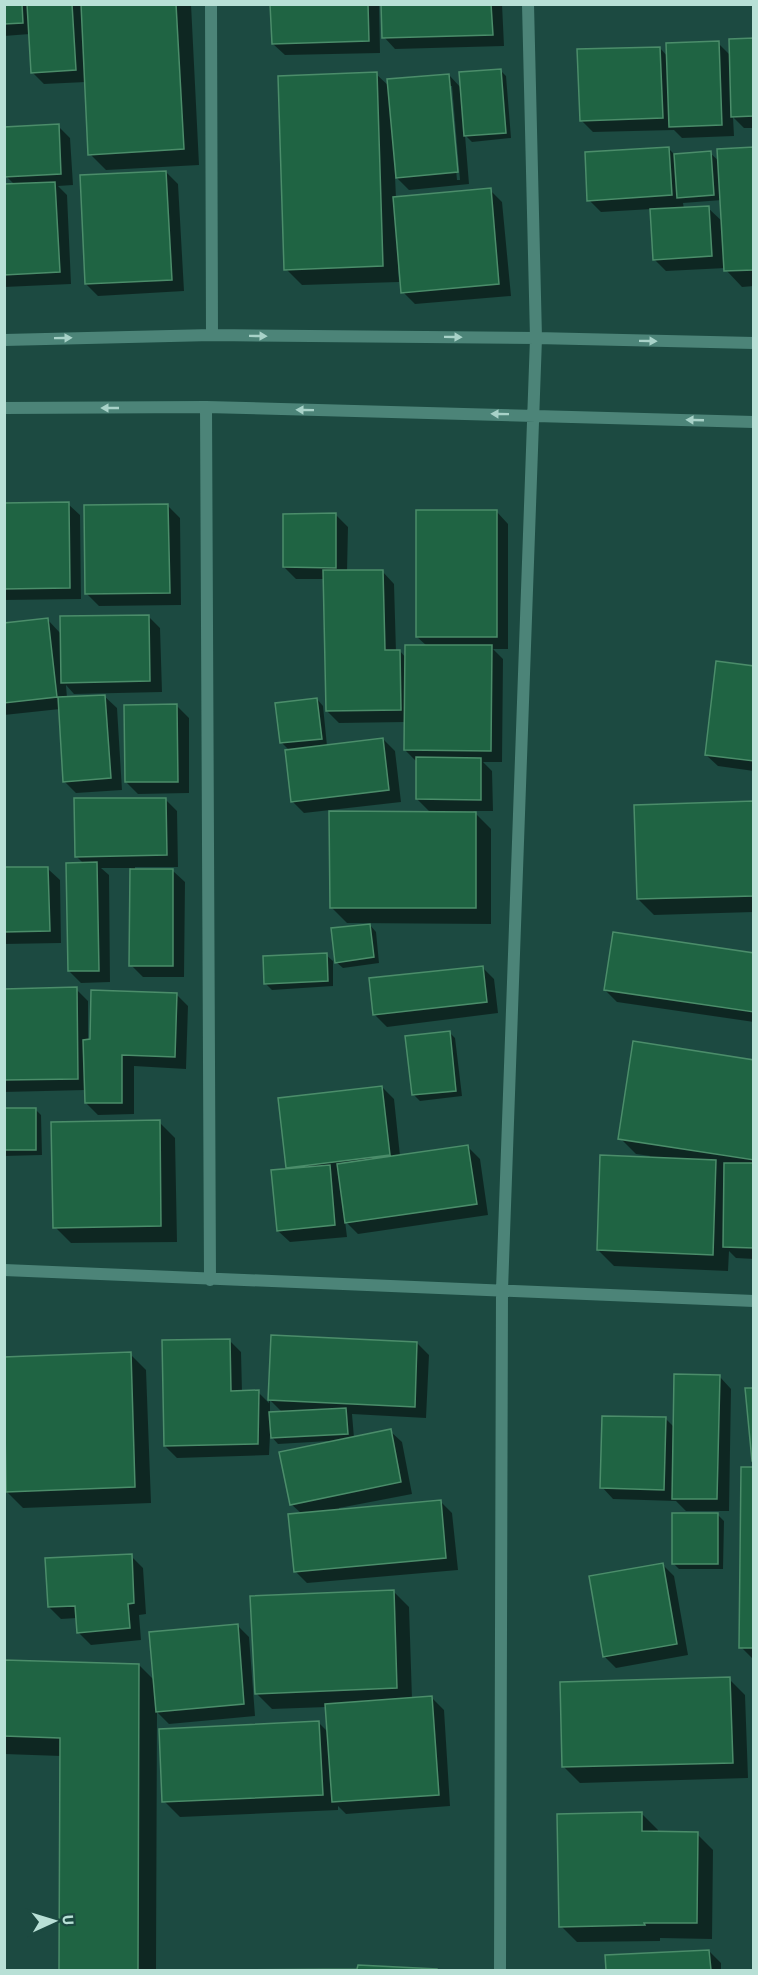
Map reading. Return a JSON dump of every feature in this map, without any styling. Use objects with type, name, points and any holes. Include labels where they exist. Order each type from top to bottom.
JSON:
[{"type":"street","points":[[211,4],[212,335]]},
{"type":"street","points":[[500,1971],[502,1290],[536,338],[528,4]]},
{"type":"street","points":[[4,340],[212,335],[536,338],[753,344]]},
{"type":"street","points":[[206,407],[210,1280]]},
{"type":"street","points":[[4,408],[206,407],[753,422]]},
{"type":"street","points":[[4,1270],[753,1301]]},
{"type":"building","points":[[4,4],[22,4],[23,23],[4,24]]},
{"type":"building","points":[[27,4],[72,4],[76,70],[31,73]]},
{"type":"building","points":[[81,4],[176,4],[184,149],[88,155]]},
{"type":"building","points":[[270,4],[368,4],[369,41],[272,44]]},
{"type":"building","points":[[381,4],[491,4],[493,35],[382,38]]},
{"type":"building","points":[[754,38],[754,116],[731,117],[729,39]]},
{"type":"building","points":[[719,41],[722,125],[669,127],[666,43]]},
{"type":"building","points":[[660,47],[663,118],[580,121],[577,49]]},
{"type":"building","points":[[501,69],[506,133],[464,136],[459,72]]},
{"type":"building","points":[[377,72],[383,266],[284,270],[278,76]]},
{"type":"building","points":[[449,74],[458,172],[396,178],[387,79]]},
{"type":"building","points":[[59,124],[61,174],[4,177],[4,127]]},
{"type":"building","points":[[669,147],[672,195],[587,201],[585,152]]},
{"type":"building","points":[[754,147],[754,270],[724,271],[717,149]]},
{"type":"building","points":[[711,151],[714,195],[677,198],[674,154]]},
{"type":"building","points":[[166,171],[172,280],[85,284],[80,175]]},
{"type":"building","points":[[55,182],[60,272],[4,275],[4,184]]},
{"type":"building","points":[[491,188],[499,284],[401,293],[393,197]]},
{"type":"building","points":[[709,206],[712,256],[653,260],[650,209]]},
{"type":"building","points":[[69,502],[70,588],[4,589],[4,503]]},
{"type":"building","points":[[168,504],[170,593],[85,594],[84,505]]},
{"type":"building","points":[[416,510],[497,510],[497,637],[416,637]]},
{"type":"building","points":[[336,513],[336,568],[283,567],[283,514]]},
{"type":"building","points":[[323,570],[383,570],[385,650],[400,650],[401,710],[326,711]]},
{"type":"building","points":[[149,615],[150,681],[61,683],[60,616]]},
{"type":"building","points":[[48,618],[57,697],[4,703],[4,623]]},
{"type":"building","points":[[405,645],[492,645],[491,751],[404,750]]},
{"type":"building","points":[[716,661],[754,666],[754,761],[705,755]]},
{"type":"building","points":[[105,695],[111,778],[63,782],[58,697]]},
{"type":"building","points":[[317,698],[322,739],[280,743],[275,703]]},
{"type":"building","points":[[177,704],[178,782],[125,782],[124,705]]},
{"type":"building","points":[[383,738],[389,790],[291,802],[285,750]]},
{"type":"building","points":[[416,757],[481,758],[481,800],[416,799]]},
{"type":"building","points":[[74,798],[166,798],[167,855],[75,857]]},
{"type":"building","points":[[754,801],[754,896],[637,899],[634,805]]},
{"type":"building","points":[[329,811],[476,812],[476,908],[330,908]]},
{"type":"building","points":[[97,862],[99,971],[68,971],[66,863]]},
{"type":"building","points":[[4,867],[48,867],[50,931],[4,932]]},
{"type":"building","points":[[130,869],[173,869],[173,966],[129,966]]},
{"type":"building","points":[[370,924],[374,957],[335,963],[331,928]]},
{"type":"building","points":[[613,932],[754,953],[754,1012],[604,990]]},
{"type":"building","points":[[327,953],[328,981],[264,984],[263,956]]},
{"type":"building","points":[[483,966],[487,1002],[373,1015],[369,978]]},
{"type":"building","points":[[77,987],[78,1079],[4,1080],[4,989]]},
{"type":"building","points":[[91,990],[177,993],[175,1057],[122,1055],[122,1103],[85,1103],[83,1040],[90,1039]]},
{"type":"building","points":[[450,1031],[456,1091],[412,1095],[405,1036]]},
{"type":"building","points":[[633,1041],[754,1060],[754,1160],[618,1139]]},
{"type":"building","points":[[382,1086],[390,1155],[286,1168],[278,1098]]},
{"type":"building","points":[[4,1108],[36,1108],[36,1150],[4,1150]]},
{"type":"building","points":[[160,1120],[161,1226],[53,1228],[51,1122]]},
{"type":"building","points":[[468,1145],[477,1204],[345,1223],[337,1164]]},
{"type":"building","points":[[600,1155],[716,1160],[713,1255],[597,1250]]},
{"type":"building","points":[[724,1163],[754,1163],[754,1248],[723,1247]]},
{"type":"building","points":[[330,1165],[335,1225],[277,1231],[271,1170]]},
{"type":"building","points":[[271,1335],[417,1342],[415,1407],[268,1400]]},
{"type":"building","points":[[230,1339],[231,1391],[259,1390],[258,1444],[164,1446],[162,1340]]},
{"type":"building","points":[[131,1352],[135,1487],[6,1492],[4,1357]]},
{"type":"building","points":[[674,1374],[720,1375],[717,1499],[672,1499]]},
{"type":"building","points":[[745,1388],[754,1388],[754,1461],[752,1461]]},
{"type":"building","points":[[346,1408],[348,1434],[271,1438],[269,1412]]},
{"type":"building","points":[[602,1416],[666,1417],[664,1490],[600,1488]]},
{"type":"building","points":[[391,1429],[401,1482],[290,1505],[279,1452]]},
{"type":"building","points":[[741,1467],[754,1467],[754,1648],[739,1648]]},
{"type":"building","points":[[441,1500],[446,1558],[294,1572],[288,1514]]},
{"type":"building","points":[[672,1513],[718,1513],[718,1564],[672,1564]]},
{"type":"building","points":[[132,1554],[134,1603],[128,1604],[130,1628],[77,1633],[75,1606],[48,1607],[45,1558]]},
{"type":"building","points":[[663,1563],[677,1644],[603,1657],[589,1576]]},
{"type":"building","points":[[394,1590],[397,1688],[255,1694],[250,1596]]},
{"type":"building","points":[[238,1624],[244,1704],[156,1712],[149,1632]]},
{"type":"building","points":[[4,1660],[139,1664],[138,1970],[59,1970],[60,1738],[4,1736]]},
{"type":"building","points":[[730,1677],[733,1763],[562,1767],[560,1682]]},
{"type":"building","points":[[432,1696],[439,1795],[332,1802],[325,1704]]},
{"type":"building","points":[[319,1721],[323,1795],[162,1802],[159,1729]]},
{"type":"building","points":[[642,1812],[642,1831],[698,1832],[697,1923],[559,1927],[557,1814]]},
{"type":"building","points":[[709,1950],[711,1970],[606,1970],[605,1955]]},
{"type":"building","points":[[358,1965],[437,1970],[223,1970],[357,1969]]}]
